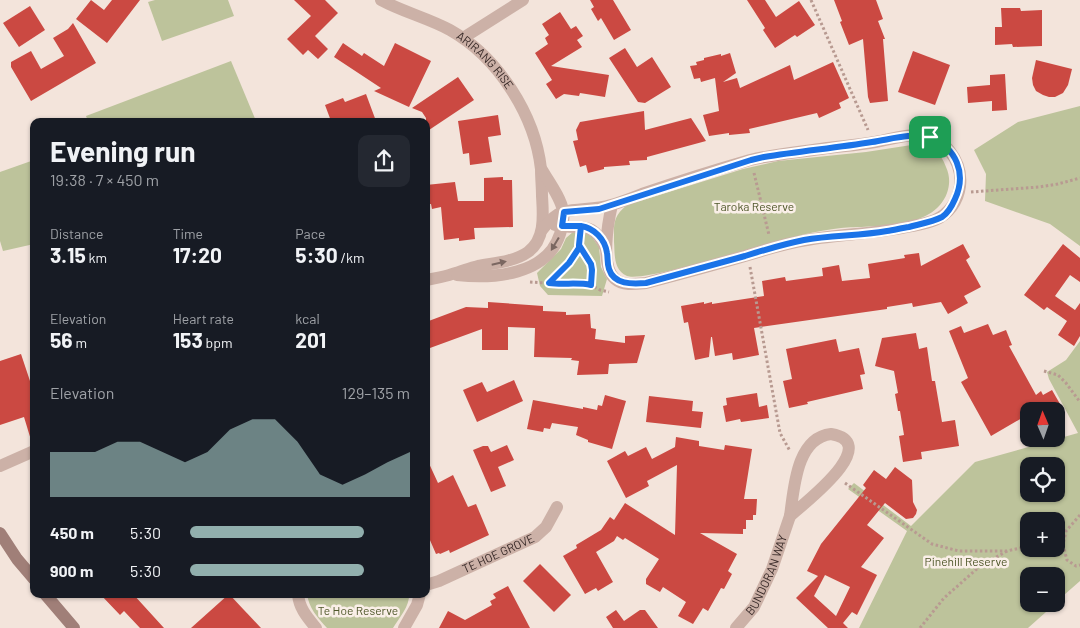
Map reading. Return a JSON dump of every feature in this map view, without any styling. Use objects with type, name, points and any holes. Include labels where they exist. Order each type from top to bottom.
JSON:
[{"type":"main road","points":[[0,533],[30,575]]},
{"type":"main road","points":[[48,598],[74,628]]},
{"type":"street","name":"ARIRANG RISE","points":[[381,0],[436,23],[463,38],[490,62],[517,98],[531,130],[540,168],[544,221]]},
{"type":"street","points":[[463,38],[522,0]]},
{"type":"street","points":[[430,279],[519,257],[535,246],[544,221],[564,212],[599,209],[751,160],[919,135],[939,141],[948,148],[958,166],[960,184],[950,210],[944,216],[934,221],[886,231],[819,238],[772,248],[646,283],[636,284],[620,282],[615,279],[609,269],[607,251],[608,226],[612,205]]},
{"type":"street","name":"ARIRANG RISE","points":[[540,168],[553,188],[564,212]]},
{"type":"street","points":[[452,274],[477,277],[527,269],[544,259],[557,242],[564,212]]},
{"type":"street","points":[[544,221],[562,226],[588,227],[603,241],[607,251]]},
{"type":"street","name":"BUNDORAN WAY","points":[[736,628],[754,607],[772,569],[790,516],[796,475],[808,448],[814,441],[824,435],[842,437],[848,446],[846,461],[835,476],[790,516]]},
{"type":"street","points":[[0,466],[30,453]]},
{"type":"street","name":"TE HOE GROVE","points":[[430,584],[535,537],[546,527],[557,507]]},
{"type":"street","points":[[299,598],[305,615],[316,628]]},
{"type":"street","points":[[404,628],[417,606],[419,598]]},
{"type":"path","points":[[811,0],[874,142]]},
{"type":"path","points":[[751,160],[772,248]]},
{"type":"path","points":[[958,192],[1039,187],[1080,178]]},
{"type":"path","points":[[549,283],[569,263],[579,248],[581,226]]},
{"type":"path","points":[[579,245],[591,264],[591,285]]},
{"type":"path","points":[[748,255],[780,433],[799,466]]},
{"type":"path","points":[[530,282],[584,284],[610,292]]},
{"type":"path","points":[[1044,371],[1058,375],[1080,402]]},
{"type":"path","points":[[835,476],[932,544],[959,551],[1007,551],[1020,548]]},
{"type":"path","points":[[1065,535],[1066,531],[1080,515]]},
{"type":"path","points":[[920,628],[944,598],[979,567],[1007,551]]},
{"type":"path","points":[[1065,552],[1067,560],[1076,566],[1080,565]]},
{"type":"green space","points":[[155,0],[228,0],[234,16],[162,41],[148,2]]},
{"type":"green space","points":[[231,61],[255,118],[87,118],[86,116]]},
{"type":"green space","points":[[1080,106],[1080,246],[1050,224],[985,201],[986,174],[974,150],[1018,122]]},
{"type":"green space","name":"Taroka Reserve","points":[[918,144],[931,148],[939,154],[947,170],[949,183],[947,193],[940,205],[929,214],[916,220],[901,224],[841,228],[813,233],[776,241],[672,270],[637,277],[627,276],[617,266],[614,242],[615,222],[616,217],[627,205],[743,169],[778,161],[866,152]]},
{"type":"green space","points":[[30,161],[30,245],[3,251],[0,241],[0,172]]},
{"type":"green space","points":[[583,231],[592,237],[599,247],[601,267],[607,279],[602,296],[548,295],[540,286],[537,273],[561,249],[566,238],[573,232]]},
{"type":"green space","name":"Pinehill Reserve","points":[[1080,341],[1080,581],[1065,594],[1065,567],[1020,567],[1020,612],[1046,612],[1028,628],[859,628],[907,531],[848,489],[854,483],[911,526],[975,462],[1025,448],[1065,448],[1065,437],[1078,433],[1065,409],[1065,402],[1061,402],[1047,372],[1066,360]]},
{"type":"green space","name":"Te Hoe Reserve","points":[[409,598],[406,607],[393,628],[327,628],[317,616],[308,599]]},
{"type":"building","points":[[91,0],[104,10],[112,0],[140,0],[107,43],[76,19]]},
{"type":"building","points":[[294,0],[325,0],[338,13],[315,36],[328,49],[318,59],[308,50],[303,55],[287,39],[311,16]]},
{"type":"building","points":[[590,0],[613,0],[631,30],[614,40],[601,18],[598,21],[591,9],[594,7]]},
{"type":"building","points":[[747,0],[765,0],[776,17],[799,1],[815,25],[775,48]]},
{"type":"building","points":[[834,0],[876,0],[883,19],[878,21],[885,39],[883,39],[888,101],[870,103],[863,39],[849,45]]},
{"type":"building","points":[[30,6],[45,30],[19,47],[3,23]]},
{"type":"building","points":[[1001,8],[1020,8],[1021,11],[1042,10],[1042,46],[1013,47],[1012,44],[995,45],[995,27],[1002,27]]},
{"type":"building","points":[[560,12],[571,29],[576,26],[583,36],[577,40],[582,47],[551,66],[609,75],[605,97],[580,93],[579,96],[564,94],[556,99],[546,84],[552,80],[535,53],[548,44],[545,38],[549,35],[542,24]]},
{"type":"building","points":[[73,23],[96,63],[31,101],[11,67],[11,62],[31,51],[41,69],[64,56],[53,38],[68,29]]},
{"type":"building","points":[[343,43],[362,56],[364,53],[384,66],[395,43],[431,61],[409,107],[374,91],[381,88],[334,57]]},
{"type":"building","points":[[625,48],[637,67],[652,57],[671,87],[645,103],[638,102],[609,58]]},
{"type":"building","points":[[913,51],[950,65],[935,105],[898,92]]},
{"type":"building","points":[[730,53],[736,73],[723,82],[737,78],[740,88],[790,65],[794,80],[833,62],[849,98],[839,103],[841,108],[819,118],[817,113],[749,129],[750,133],[729,135],[729,133],[709,136],[703,115],[719,111],[715,78],[701,82],[700,78],[694,79],[690,66],[697,65],[696,62],[704,60],[704,58]]},
{"type":"building","points":[[1036,60],[1072,69],[1068,85],[1063,93],[1055,97],[1049,97],[1036,91],[1032,78]]},
{"type":"building","points":[[1005,74],[1007,110],[992,111],[992,101],[968,103],[967,87],[990,85],[990,75]]},
{"type":"building","points":[[458,77],[474,100],[430,129],[430,118],[426,118],[422,112],[412,108]]},
{"type":"building","points":[[366,94],[375,118],[330,118],[325,105],[343,98],[345,102]]},
{"type":"building","points":[[644,111],[645,130],[691,118],[706,141],[647,157],[647,160],[629,161],[630,165],[604,167],[604,169],[588,173],[586,165],[580,167],[573,141],[578,140],[576,130],[580,122]]},
{"type":"building","points":[[498,115],[501,135],[488,137],[492,162],[470,165],[469,153],[463,154],[458,121]]},
{"type":"building","points":[[503,177],[503,180],[512,180],[513,227],[474,228],[475,239],[459,241],[459,238],[444,240],[441,207],[432,209],[430,204],[430,185],[455,182],[458,201],[484,201],[484,178]]},
{"type":"building","points":[[963,244],[970,257],[966,260],[981,287],[964,296],[968,303],[948,314],[941,302],[913,307],[912,303],[887,307],[887,309],[754,328],[759,355],[733,360],[732,353],[715,356],[711,337],[709,357],[695,360],[688,322],[684,323],[681,306],[704,302],[704,304],[712,302],[712,304],[764,296],[762,281],[785,277],[786,281],[823,276],[822,268],[839,265],[842,281],[870,278],[868,264],[905,258],[904,255],[919,253],[921,266]]},
{"type":"building","points":[[1063,244],[1080,258],[1080,282],[1070,275],[1055,296],[1075,310],[1080,303],[1080,336],[1074,346],[1058,335],[1067,321],[1047,307],[1044,310],[1024,295]]},
{"type":"building","points":[[488,302],[543,306],[543,311],[566,312],[566,315],[590,314],[591,328],[596,329],[595,339],[625,343],[625,336],[645,335],[637,363],[609,364],[608,374],[577,375],[579,361],[571,360],[572,358],[534,357],[535,328],[508,327],[508,350],[482,350],[482,329],[430,348],[430,320],[466,307],[488,308]]},
{"type":"building","points":[[988,324],[993,335],[1006,330],[1012,345],[1009,346],[1036,395],[1041,391],[1043,395],[1052,390],[1059,402],[1020,402],[1020,419],[991,436],[961,382],[968,378],[949,331],[961,326],[964,333]]},
{"type":"building","points":[[916,333],[919,349],[927,347],[932,381],[935,381],[942,422],[955,420],[959,446],[921,452],[922,459],[903,462],[899,436],[904,435],[895,394],[898,393],[894,371],[875,366],[882,338]]},
{"type":"building","points":[[836,339],[839,352],[859,348],[865,374],[860,375],[863,389],[789,408],[783,381],[792,379],[786,349]]},
{"type":"building","points":[[21,354],[30,381],[30,437],[24,417],[0,425],[0,361]]},
{"type":"building","points":[[514,380],[523,401],[477,422],[463,390],[482,382],[487,392]]},
{"type":"building","points":[[757,393],[759,407],[767,405],[769,418],[741,422],[740,419],[726,422],[723,406],[727,405],[726,398]]},
{"type":"building","points":[[605,395],[626,401],[612,449],[588,442],[588,440],[576,435],[578,427],[552,423],[550,429],[544,428],[543,432],[527,429],[533,400],[597,410],[598,405],[602,406]]},
{"type":"building","points":[[649,396],[693,401],[692,411],[703,412],[701,428],[646,422]]},
{"type":"building","points":[[676,437],[699,441],[699,446],[724,450],[725,445],[752,449],[744,499],[757,499],[756,515],[753,515],[753,520],[746,520],[746,529],[743,529],[743,534],[700,533],[737,554],[728,571],[732,574],[724,589],[721,588],[708,611],[703,608],[693,624],[678,616],[686,602],[663,587],[660,592],[646,584],[646,579],[659,559],[625,538],[623,540],[617,536],[614,541],[596,552],[613,582],[598,591],[596,588],[585,594],[563,556],[577,548],[576,545],[601,530],[610,517],[614,520],[625,503],[675,535],[677,465],[647,481],[649,486],[626,498],[607,461],[625,451],[628,456],[646,447],[652,459],[675,447]]},
{"type":"building","points":[[507,445],[514,460],[498,467],[506,486],[491,492],[473,450],[488,446],[491,452]]},
{"type":"building","points":[[430,466],[438,483],[453,475],[468,507],[476,504],[489,535],[450,553],[449,550],[436,554],[430,540]]},
{"type":"building","points":[[895,467],[912,480],[913,502],[917,510],[916,514],[913,518],[906,519],[885,503],[867,525],[884,538],[861,567],[877,575],[857,615],[852,612],[843,623],[848,628],[828,628],[796,598],[818,576],[807,571],[821,544],[866,488],[863,485],[874,470],[886,479]],"holes":[[[825,575],[850,587],[836,616],[814,596]]]},
{"type":"building","points":[[540,564],[571,595],[554,612],[523,581]]},
{"type":"building","points":[[508,586],[530,628],[439,628],[448,611],[465,620],[492,605],[490,601],[496,598],[493,594]]},
{"type":"building","points":[[104,598],[137,598],[164,628],[140,628],[124,611],[120,615]]},
{"type":"building","points":[[225,598],[233,598],[261,628],[191,628]]},
{"type":"building","points":[[616,610],[624,621],[640,610],[645,610],[658,628],[613,628],[606,617]]},
{"type":"route","points":[[930,137],[910,135],[874,142],[764,157],[599,209],[564,212],[562,226],[581,226],[579,245],[591,264],[591,285],[549,283],[569,263],[579,248],[579,245],[581,226],[593,230],[603,241],[607,251],[609,269],[615,279],[627,284],[636,284],[646,283],[790,243],[886,231],[934,221],[944,216],[950,210],[958,192],[960,176],[958,166],[948,148],[930,137]]}]
